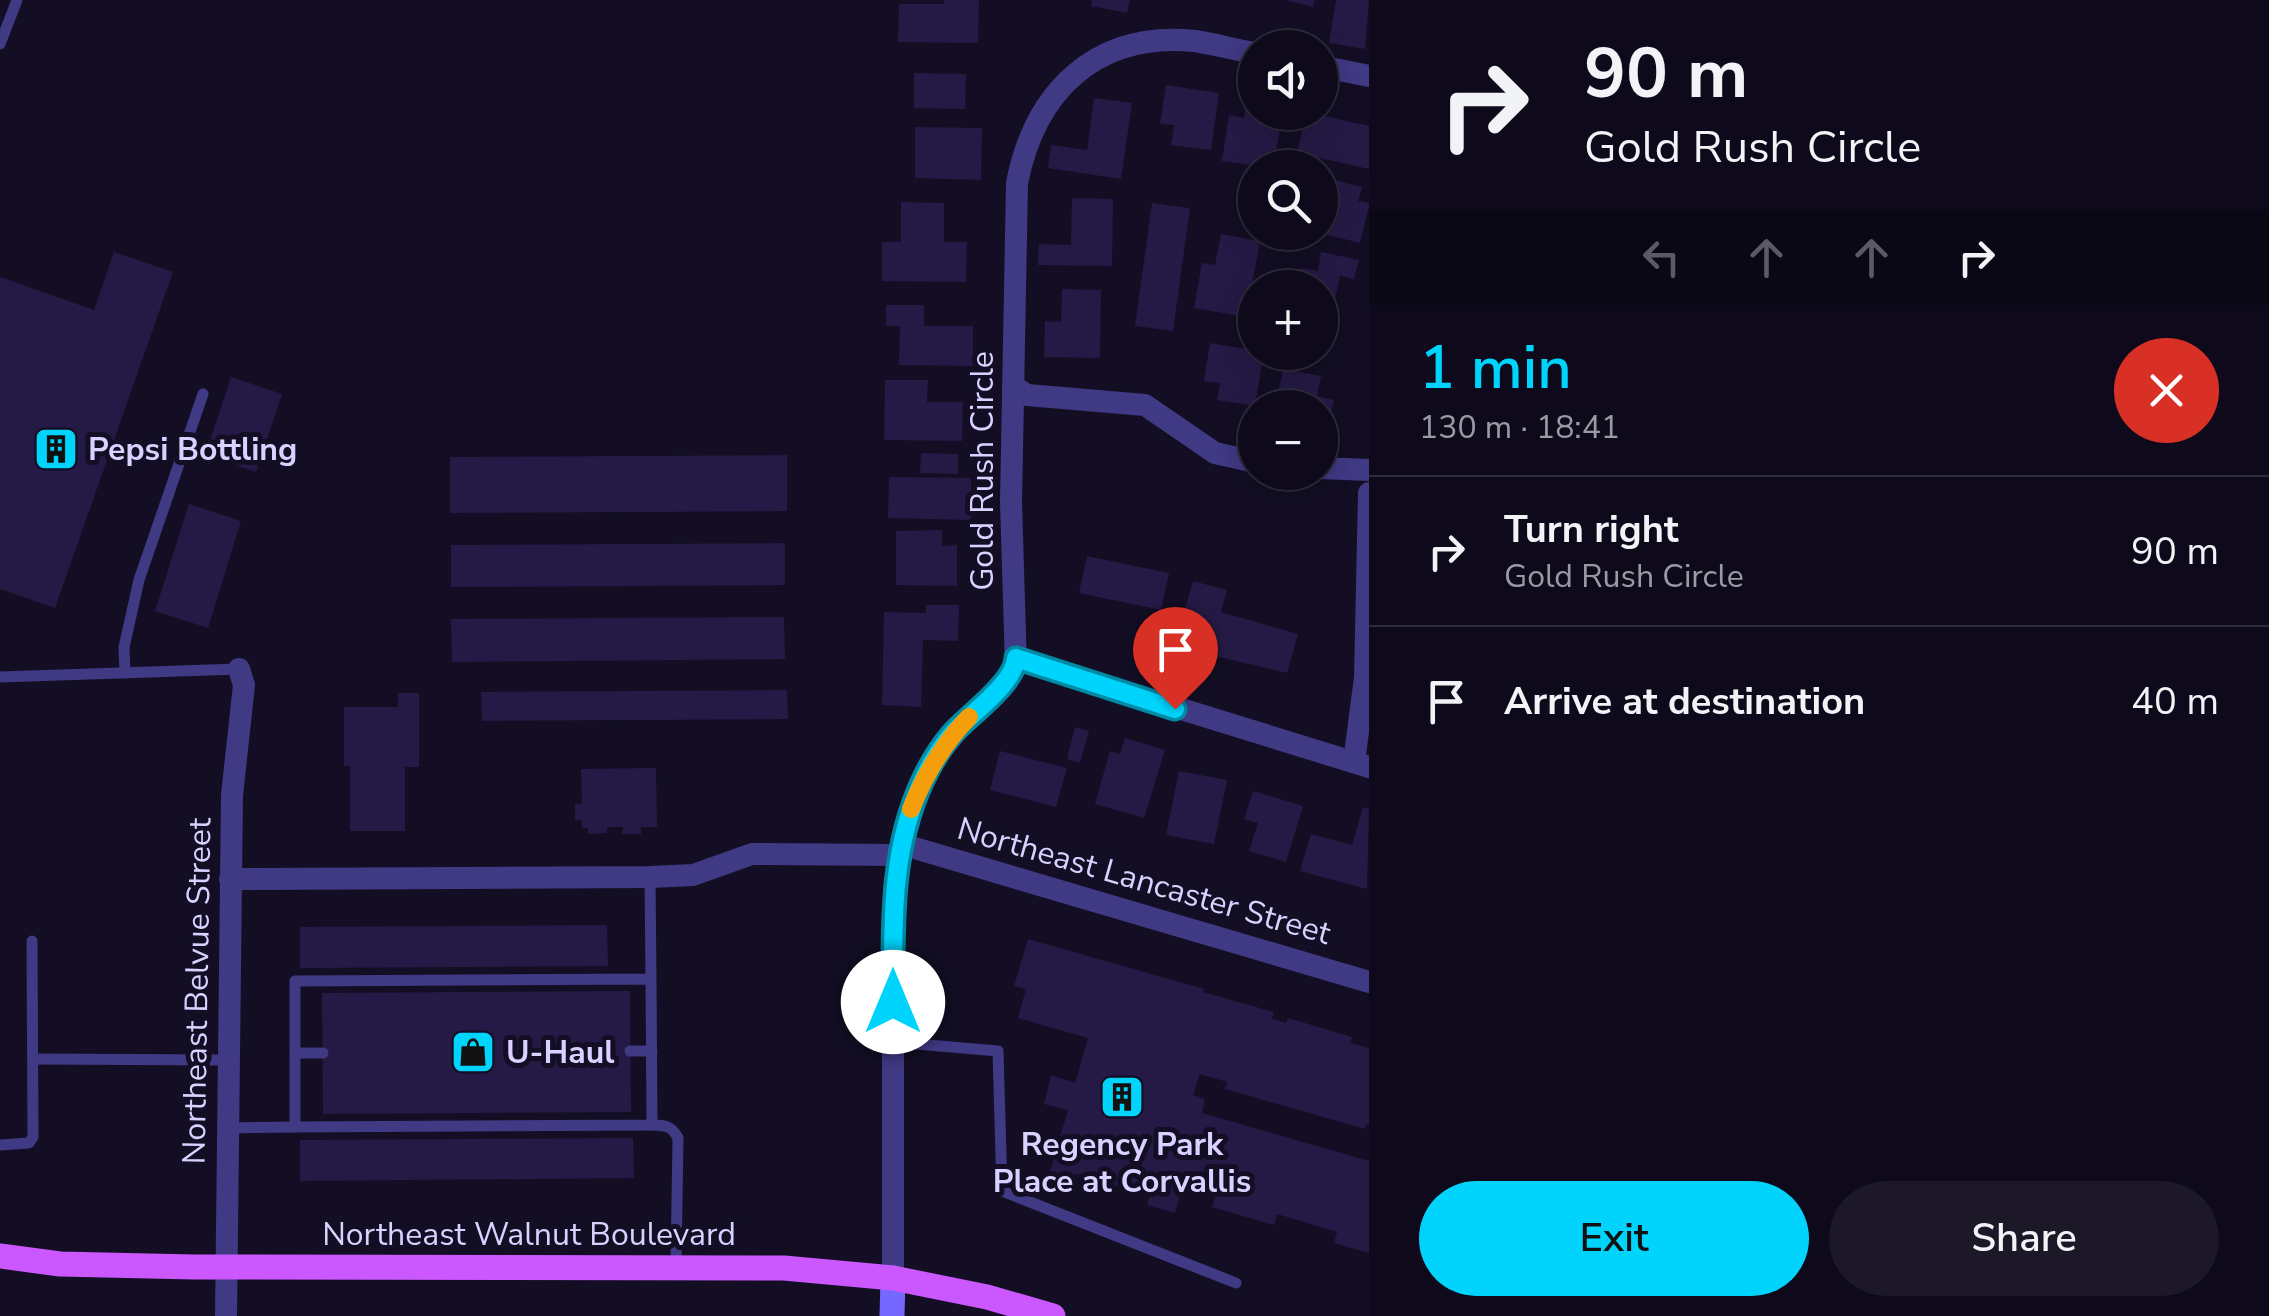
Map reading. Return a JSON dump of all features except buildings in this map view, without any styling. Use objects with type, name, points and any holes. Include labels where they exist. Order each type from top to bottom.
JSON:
[{"type":"main road","name":"Northeast Walnut Boulevard","points":[[0,1256],[60,1264],[784,1268],[892,1278],[987,1297],[1053,1316]]},
{"type":"street","name":"Gold Rush Circle","points":[[1016,658],[1011,502],[1017,183],[1028,142],[1048,100],[1072,74],[1092,61],[1152,42],[1194,41],[1238,50]]},
{"type":"street","points":[[1338,70],[1369,76]]},
{"type":"street","points":[[1014,386],[1027,395],[1145,405],[1214,453],[1238,458]]},
{"type":"street","points":[[1338,469],[1369,470]]},
{"type":"street","points":[[892,1316],[895,879],[900,850],[924,776],[951,735],[1016,667],[1016,658],[1362,764],[1369,493]]},
{"type":"street","name":"Northeast Belvue Street","points":[[226,1316],[232,796],[244,684],[239,669]]},
{"type":"street","name":"Northeast Lancaster Street","points":[[230,879],[650,877],[693,875],[752,854],[900,850],[1369,982]]},
{"type":"lane","points":[[0,44],[17,0]]},
{"type":"lane","points":[[125,673],[124,647],[140,580],[203,394]]},
{"type":"lane","points":[[0,677],[239,669]]},
{"type":"lane","points":[[650,877],[652,1125]]},
{"type":"lane","points":[[0,1144],[22,1145],[30,1143],[33,1137],[32,941]]},
{"type":"lane","points":[[296,1127],[295,981],[651,979]]},
{"type":"lane","points":[[893,1042],[998,1051],[1002,1191],[1236,1283]]},
{"type":"lane","points":[[630,1051],[652,1051]]},
{"type":"lane","points":[[295,1052],[323,1052]]},
{"type":"lane","points":[[33,1059],[227,1060]]},
{"type":"lane","points":[[227,1128],[666,1126],[678,1138],[676,1265]]},
{"type":"slow traffic","points":[[911,809],[924,776],[951,735],[969,717]]},
{"type":"place","name":"Pepsi Bottling","points":[[56,449]]},
{"type":"place","name":"U-Haul","points":[[473,1052]]},
{"type":"place","name":"Regency Park Place at Corvallis","points":[[1122,1097]]},
{"type":"route","points":[[893,1002],[895,879],[910,810],[924,776],[951,735],[1000,687],[1016,667],[1016,658],[1175,709]]}]
